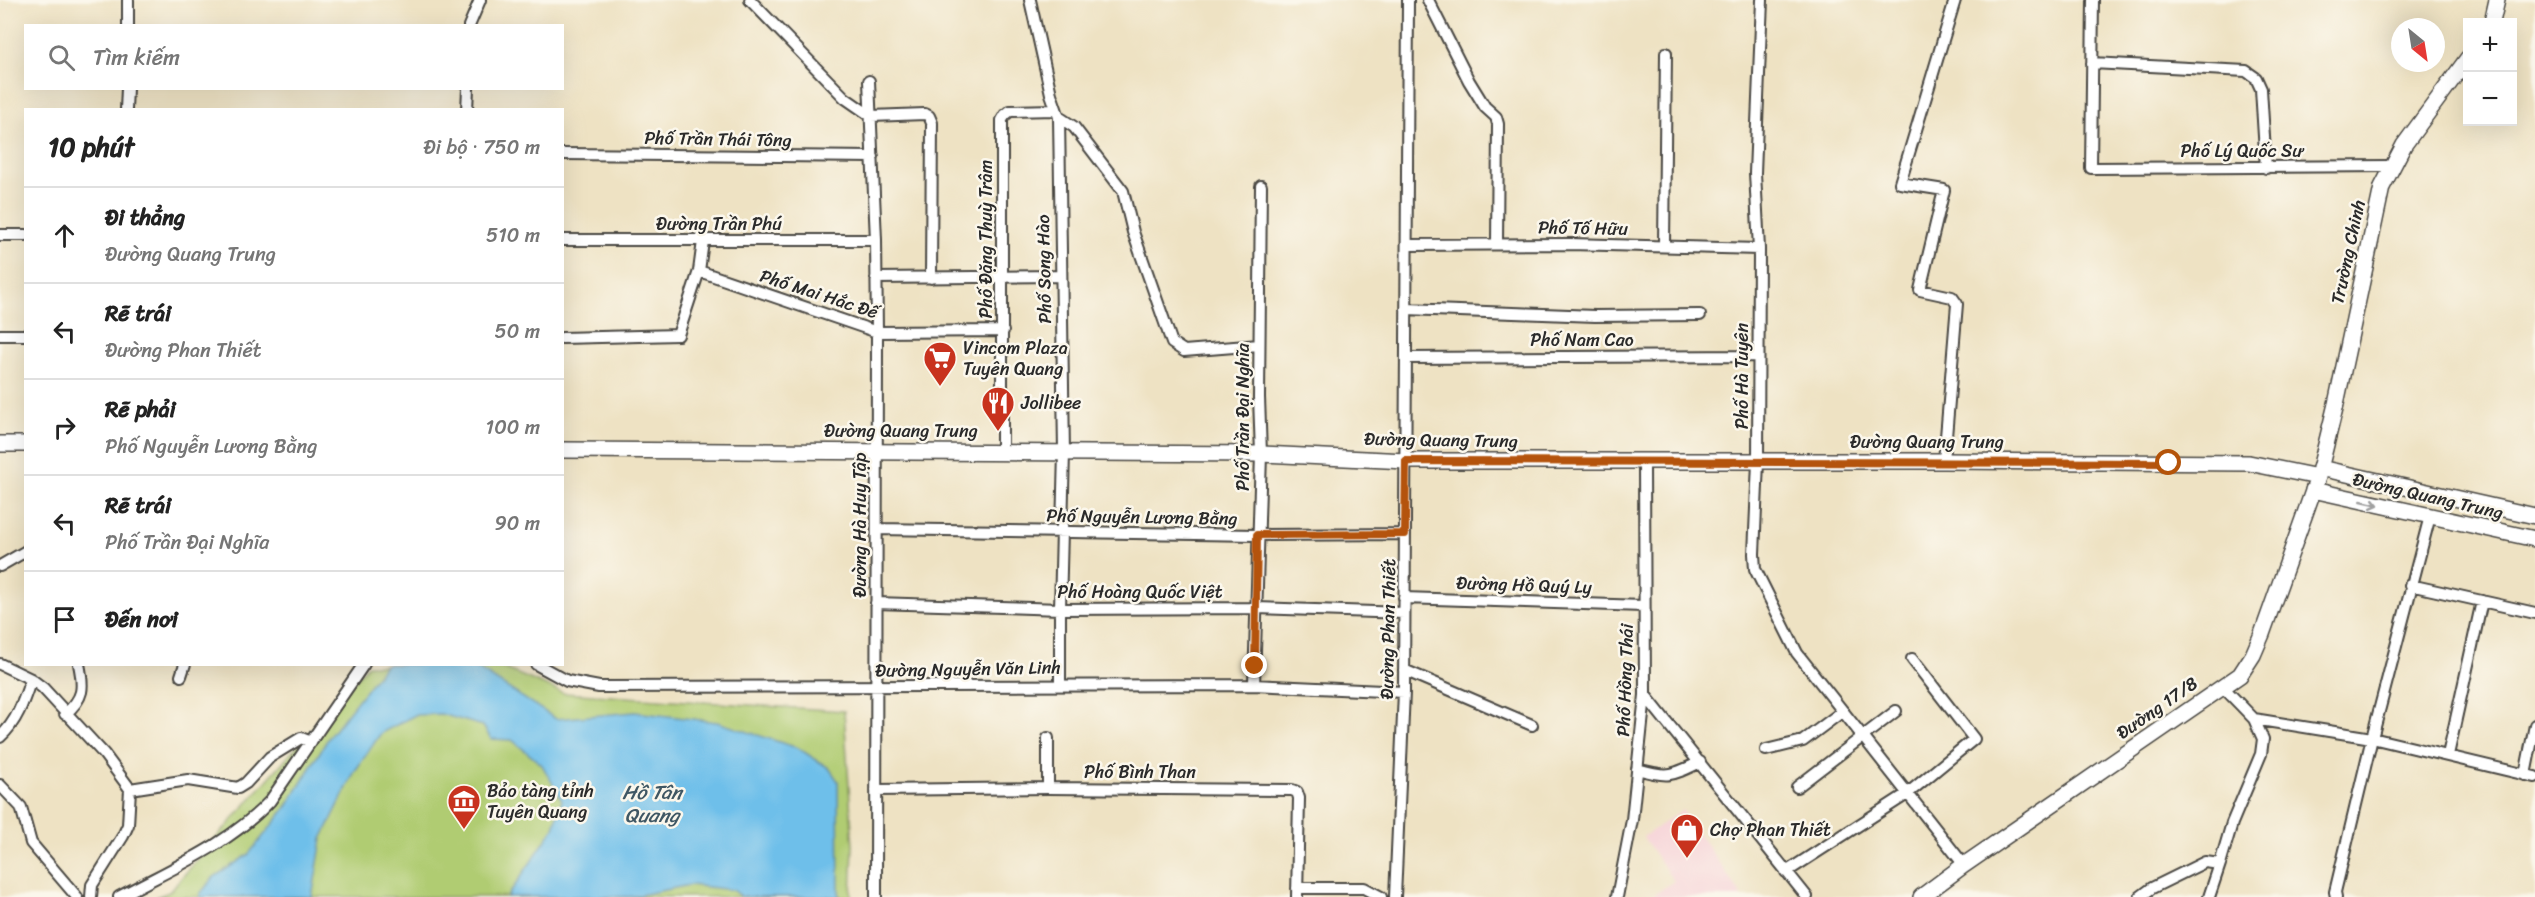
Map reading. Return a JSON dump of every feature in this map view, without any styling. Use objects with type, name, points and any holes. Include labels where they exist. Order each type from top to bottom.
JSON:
[{"type":"main road","points":[[2493,18],[2497,0]]},
{"type":"main road","name":"Trường Chinh","points":[[2317,478],[2382,187],[2404,145],[2463,65]]},
{"type":"main road","points":[[0,444],[24,444]]},
{"type":"main road","name":"Đường Quang Trung","points":[[564,450],[1261,454],[1406,461],[2249,463],[2317,478],[2535,516]]},
{"type":"main road","name":"Đường Quang Trung","points":[[2317,478],[2430,516],[2535,539]]},
{"type":"main road","name":"Đường 17/8","points":[[1921,897],[2240,675],[2253,655],[2317,478]]},
{"type":"street","points":[[128,0],[128,24]]},
{"type":"street","points":[[470,24],[480,0]]},
{"type":"street","points":[[750,0],[845,98],[872,116],[925,114],[929,117],[932,123],[931,278]]},
{"type":"street","name":"Phố Song Hào","points":[[1030,0],[1057,114],[1064,452],[1060,684]]},
{"type":"street","name":"Đường Phan Thiết","points":[[1395,897],[1404,692],[1408,0]]},
{"type":"street","points":[[1428,0],[1469,81],[1485,107],[1496,117],[1498,124],[1497,244]]},
{"type":"street","name":"Phố Hà Tuyên","points":[[1762,0],[1755,173],[1760,249],[1755,569],[1797,653],[1964,865]]},
{"type":"street","points":[[1944,461],[1957,303],[1953,297],[1920,290],[1944,190],[1900,183],[1955,0]]},
{"type":"street","points":[[2093,0],[2092,63],[2246,70],[2252,74],[2261,89],[2266,168]]},
{"type":"street","points":[[1664,246],[1666,53]]},
{"type":"street","name":"Phố Lý Quốc Sư","points":[[2092,63],[2091,168],[2393,166]]},
{"type":"street","name":"Đường Hà Huy Tập","points":[[869,81],[876,240],[877,332],[876,897]]},
{"type":"street","points":[[126,108],[127,90]]},
{"type":"street","points":[[467,108],[468,90]]},
{"type":"street","name":"Phố Đặng Thuỳ Trâm","points":[[1002,451],[1004,277],[1002,120],[1010,111],[1057,114]]},
{"type":"street","points":[[1057,114],[1074,128],[1123,191],[1133,232],[1172,343],[1184,351],[1259,345]]},
{"type":"street","name":"Phố Trần Thái Tông","points":[[564,154],[873,157]]},
{"type":"street","name":"Phố Trần Đại Nghĩa","points":[[1254,685],[1261,454],[1259,345],[1261,186]]},
{"type":"street","points":[[0,235],[24,235]]},
{"type":"street","name":"Đường Trần Phú","points":[[564,240],[876,240]]},
{"type":"street","points":[[564,338],[678,335],[699,271],[703,241]]},
{"type":"street","name":"Phố Tố Hữu","points":[[1407,245],[1497,244],[1760,249]]},
{"type":"street","name":"Phố Mai Hắc Đế","points":[[699,271],[877,332],[1003,331]]},
{"type":"street","points":[[876,278],[1060,276]]},
{"type":"street","points":[[1406,309],[1595,316],[1700,315]]},
{"type":"street","points":[[0,335],[24,335]]},
{"type":"street","name":"Phố Nam Cao","points":[[1406,358],[1758,356]]},
{"type":"street","name":"Phố Hồng Thái","points":[[1617,897],[1632,820],[1645,695],[1644,461]]},
{"type":"street","points":[[2336,897],[2335,892],[2372,738],[2410,585],[2430,516]]},
{"type":"street","name":"Phố Nguyễn Lương Bằng","points":[[878,529],[1257,535],[1405,534]]},
{"type":"street","points":[[0,566],[24,552]]},
{"type":"street","points":[[2410,585],[2535,612]]},
{"type":"street","name":"Đường Hồ Quý Ly","points":[[1404,598],[1643,606]]},
{"type":"street","points":[[2448,755],[2482,601]]},
{"type":"street","name":"Phố Hoàng Quốc Việt","points":[[876,603],[1060,609],[1257,608],[1404,613]]},
{"type":"street","points":[[1786,872],[1907,794],[1974,739],[1912,659]]},
{"type":"street","points":[[0,664],[31,679],[43,688],[104,754],[130,789],[128,825],[92,885],[91,897]]},
{"type":"street","points":[[65,714],[76,704],[81,693],[79,666]]},
{"type":"street","points":[[181,676],[184,666]]},
{"type":"street","points":[[119,897],[217,843],[248,822],[270,801],[363,666]]},
{"type":"street","name":"Đường Nguyễn Văn Linh","points":[[540,666],[567,681],[599,687],[1254,685],[1404,692]]},
{"type":"street","points":[[1404,670],[1532,725]]},
{"type":"street","points":[[0,737],[20,710],[31,679]]},
{"type":"street","points":[[2209,897],[2216,862],[2261,754],[2263,739],[2253,719],[2222,686]]},
{"type":"street","points":[[1645,695],[1807,897]]},
{"type":"street","points":[[1766,750],[1803,741],[1843,711]]},
{"type":"street","points":[[1797,787],[1896,711]]},
{"type":"street","points":[[2253,719],[2372,738],[2530,776],[2535,725]]},
{"type":"street","points":[[130,789],[188,780],[238,788],[246,783],[270,757],[301,738],[311,741]]},
{"type":"street","points":[[1047,738],[1048,788]]},
{"type":"street","points":[[1637,769],[1660,776],[1673,775],[1700,762]]},
{"type":"street","points":[[0,785],[21,807],[30,843],[77,897]]},
{"type":"street","name":"Phố Bình Than","points":[[876,790],[1048,788],[1292,790],[1297,792],[1299,798],[1297,892]]},
{"type":"street","points":[[2140,897],[2152,888],[2205,862],[2216,862]]},
{"type":"street","points":[[1297,892],[1364,888],[1381,897]]},
{"type":"shaded area","name":"Chợ Phan Thiết","points":[[1682,810],[1743,897],[1651,897],[1674,881],[1643,837]]},
{"type":"green space","points":[[367,666],[498,666],[563,693],[844,711],[853,846],[851,897],[156,897],[169,892]]},
{"type":"water","name":"Hồ Tân Quang","points":[[384,666],[474,666],[556,719],[635,712],[717,722],[798,748],[829,768],[838,781],[839,897],[742,897],[733,890],[690,885],[630,897],[507,897],[554,828],[562,800],[542,765],[512,740],[491,739],[483,726],[441,714],[415,715],[381,733],[355,771],[322,839],[312,897],[200,897],[214,877],[248,855],[286,808],[329,737]]},
{"type":"place","name":"Vincom Plaza Tuyên Quang","points":[[940,387]]},
{"type":"place","name":"Jollibee","points":[[998,432]]},
{"type":"place","name":"Bảo tàng tỉnh Tuyên Quang","points":[[464,830]]},
{"type":"place","name":"Chợ Phan Thiết","points":[[1687,859]]},
{"type":"route","points":[[1255,666],[1257,535],[1405,534],[1406,461],[2169,463]]}]
